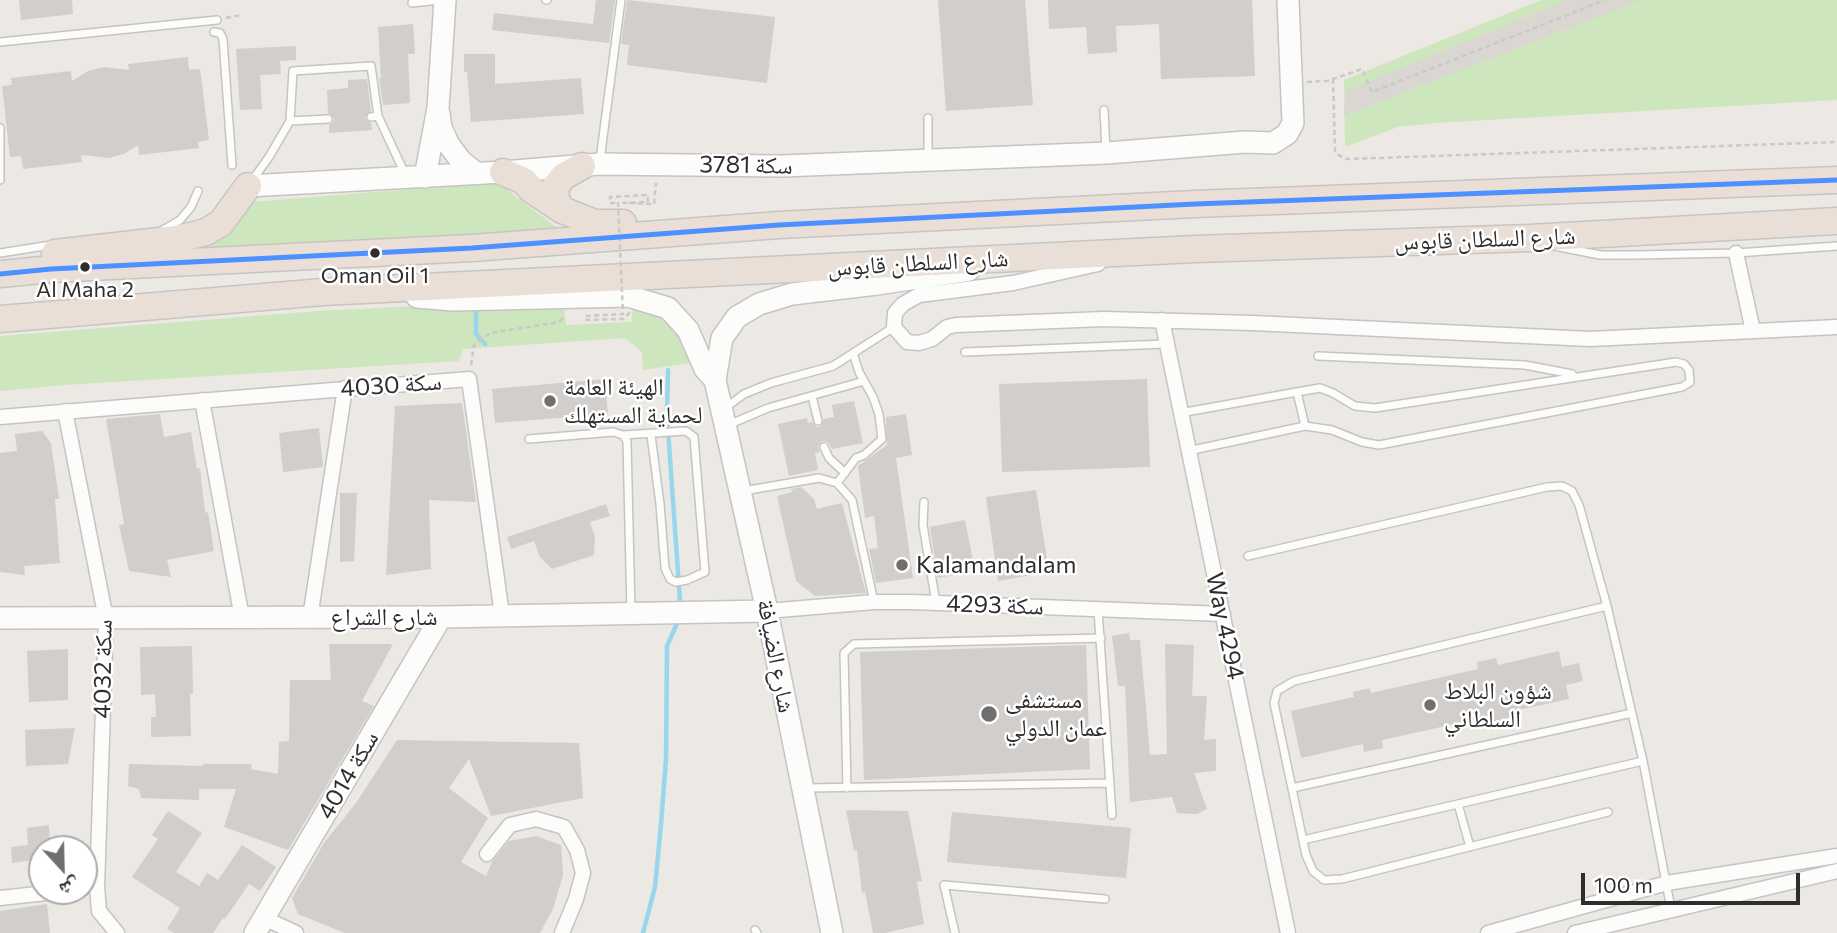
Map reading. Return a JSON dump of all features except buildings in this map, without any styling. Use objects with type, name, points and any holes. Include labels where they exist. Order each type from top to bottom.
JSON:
[{"type":"highway","points":[[562,210],[556,199],[555,187],[564,176],[590,165]]},
{"type":"highway","points":[[503,172],[524,181],[562,210],[595,223],[779,225]]},
{"type":"highway","name":"شارع السلطان قابوس","points":[[0,274],[472,248],[779,225],[1195,204],[1837,180]]},
{"type":"highway","points":[[0,260],[177,239],[206,232],[221,223],[248,187]]},
{"type":"highway","name":"شارع السلطان قابوس","points":[[0,319],[323,292],[1158,251],[1529,238],[1837,221]]},
{"type":"street","points":[[445,0],[438,108],[441,128],[461,161],[476,173]]},
{"type":"street","name":"سكة 3781","points":[[248,187],[590,165],[782,166],[1107,153],[1245,142],[1280,128],[1291,90],[1288,0]]},
{"type":"street","points":[[416,178],[438,108]]},
{"type":"street","points":[[1158,251],[1013,283],[919,295],[903,304],[895,313],[894,327],[907,342],[932,339],[947,327],[956,325],[1104,319],[1590,339],[1837,327]]},
{"type":"street","points":[[1735,253],[1753,331]]},
{"type":"street","points":[[715,380],[722,338],[737,317],[759,304],[792,294],[1066,256]]},
{"type":"street","points":[[323,292],[453,300],[628,296],[668,308],[688,330],[705,369],[715,380]]},
{"type":"street","name":"Way 4294","points":[[1162,320],[1288,933]]},
{"type":"street","name":"سكة 4030","points":[[0,417],[469,379],[502,615]]},
{"type":"street","name":"شارع الضيافة","points":[[715,380],[767,611],[832,933]]},
{"type":"street","points":[[310,618],[345,388]]},
{"type":"street","points":[[202,400],[242,618]]},
{"type":"street","name":"سكة 4032","points":[[65,411],[106,619],[94,835]]},
{"type":"street","name":"سكة 4293","points":[[767,611],[874,602],[1223,614]]},
{"type":"street","name":"شارع الشراع","points":[[0,618],[441,617],[767,611]]},
{"type":"street","name":"سكة 4014","points":[[259,926],[441,617]]},
{"type":"street","points":[[487,854],[510,825],[536,819],[564,827],[578,850],[583,873],[576,900],[562,933]]},
{"type":"street","points":[[1488,933],[1667,883],[1837,856]]},
{"type":"street","points":[[1788,864],[1790,882]]},
{"type":"street","points":[[1575,933],[1601,930],[1671,909],[1837,871]]},
{"type":"street","points":[[0,898],[28,895]]},
{"type":"street","name":"سكة 4032","points":[[97,905],[117,933]]},
{"type":"street","points":[[259,926],[296,933]]},
{"type":"lane","points":[[412,3],[439,0]]},
{"type":"lane","points":[[590,165],[621,0]]},
{"type":"lane","points":[[0,42],[217,20]]},
{"type":"lane","points":[[215,32],[220,33],[223,39],[232,165]]},
{"type":"lane","points":[[248,187],[290,121],[293,71],[371,66],[375,116],[416,178]]},
{"type":"lane","points":[[1104,110],[1107,153]]},
{"type":"lane","points":[[928,118],[928,160]]},
{"type":"lane","points":[[290,121],[328,119]]},
{"type":"lane","points":[[0,128],[0,180]]},
{"type":"lane","points":[[0,253],[150,234],[166,229],[180,220],[191,207],[198,191]]},
{"type":"lane","points":[[1529,238],[1600,255],[1735,253],[1837,246]]},
{"type":"lane","points":[[724,418],[744,394],[771,383],[833,366],[894,327]]},
{"type":"lane","points":[[965,352],[1165,344]]},
{"type":"lane","points":[[837,483],[856,458],[864,455],[882,439],[879,414],[853,353]]},
{"type":"lane","points":[[1318,356],[1525,365],[1579,376]]},
{"type":"lane","points":[[1181,413],[1320,388],[1355,406],[1375,408],[1676,362],[1684,364],[1689,370],[1690,382],[1682,387],[1379,444],[1362,442],[1332,430],[1305,426],[1187,452]]},
{"type":"lane","points":[[724,418],[864,381]]},
{"type":"lane","points":[[1297,392],[1305,426]]},
{"type":"lane","points":[[812,396],[818,421]]},
{"type":"lane","points":[[529,439],[613,432],[623,435],[651,435],[687,431],[694,437],[705,572],[687,580],[676,582],[670,579],[665,568],[651,435]]},
{"type":"lane","points":[[623,435],[627,441],[631,613]]},
{"type":"lane","points":[[824,447],[829,458],[845,473]]},
{"type":"lane","points":[[740,492],[819,478],[837,483],[852,500],[874,602]]},
{"type":"lane","points":[[1248,556],[1547,487],[1562,486],[1572,491],[1579,505],[1607,606],[1643,761],[1671,909]]},
{"type":"lane","points":[[923,502],[923,525],[936,603]]},
{"type":"lane","points":[[1607,606],[1294,681],[1277,691],[1274,703],[1303,841],[1312,871],[1324,880],[1342,879],[1608,812]]},
{"type":"lane","points":[[1098,609],[1112,815]]},
{"type":"lane","points":[[847,789],[844,653],[854,644],[1101,638]]},
{"type":"lane","points":[[1292,788],[1632,713]]},
{"type":"lane","points":[[1303,841],[1643,761]]},
{"type":"lane","points":[[803,788],[1110,783]]},
{"type":"lane","points":[[1458,804],[1470,847]]},
{"type":"lane","points":[[955,933],[944,885],[1105,900]]},
{"type":"path","points":[[1291,90],[1362,69],[1371,92],[1605,0]]},
{"type":"path","points":[[1333,79],[1335,151],[1347,159],[1837,142]]},
{"type":"path","points":[[630,312],[624,319],[585,320],[587,316],[623,314],[618,203],[648,202],[648,195],[610,197],[610,203],[615,204],[654,204],[657,164]]},
{"type":"path","points":[[469,379],[474,345],[490,333],[559,322],[568,314]]},
{"type":"green space","points":[[1541,0],[1837,0],[1837,100],[1435,123],[1398,127],[1345,147],[1344,80]]},
{"type":"green space","points":[[497,182],[560,230],[207,250],[251,202]]},
{"type":"green space","points":[[564,303],[566,325],[631,322],[634,303],[665,312],[698,362],[643,370],[642,352],[625,338],[463,349],[459,361],[0,391],[0,336],[318,311],[454,304]]},
{"type":"shaded area","points":[[1568,0],[1641,0],[1344,116],[1345,91]]},
{"type":"waterway","points":[[476,311],[476,334],[485,344]]},
{"type":"waterway","points":[[668,370],[667,415],[680,601]]},
{"type":"waterway","points":[[643,933],[655,887],[661,824],[666,759],[667,646],[679,619]]},
{"type":"transit line","points":[[0,274],[51,269],[472,248],[779,225],[1195,204],[1837,180]]},
{"type":"place","name":"Oman Oil 1","points":[[375,253]]},
{"type":"place","name":"Al Maha 2","points":[[85,267]]},
{"type":"place","name":"الهيئة العامة لحماية المستهلك","points":[[550,401]]},
{"type":"place","name":"Kalamandalam","points":[[902,565]]},
{"type":"place","name":"شؤون البلاط السلطاني","points":[[1430,705]]},
{"type":"place","name":"مستشفى عمان الدولي","points":[[989,714]]}]
